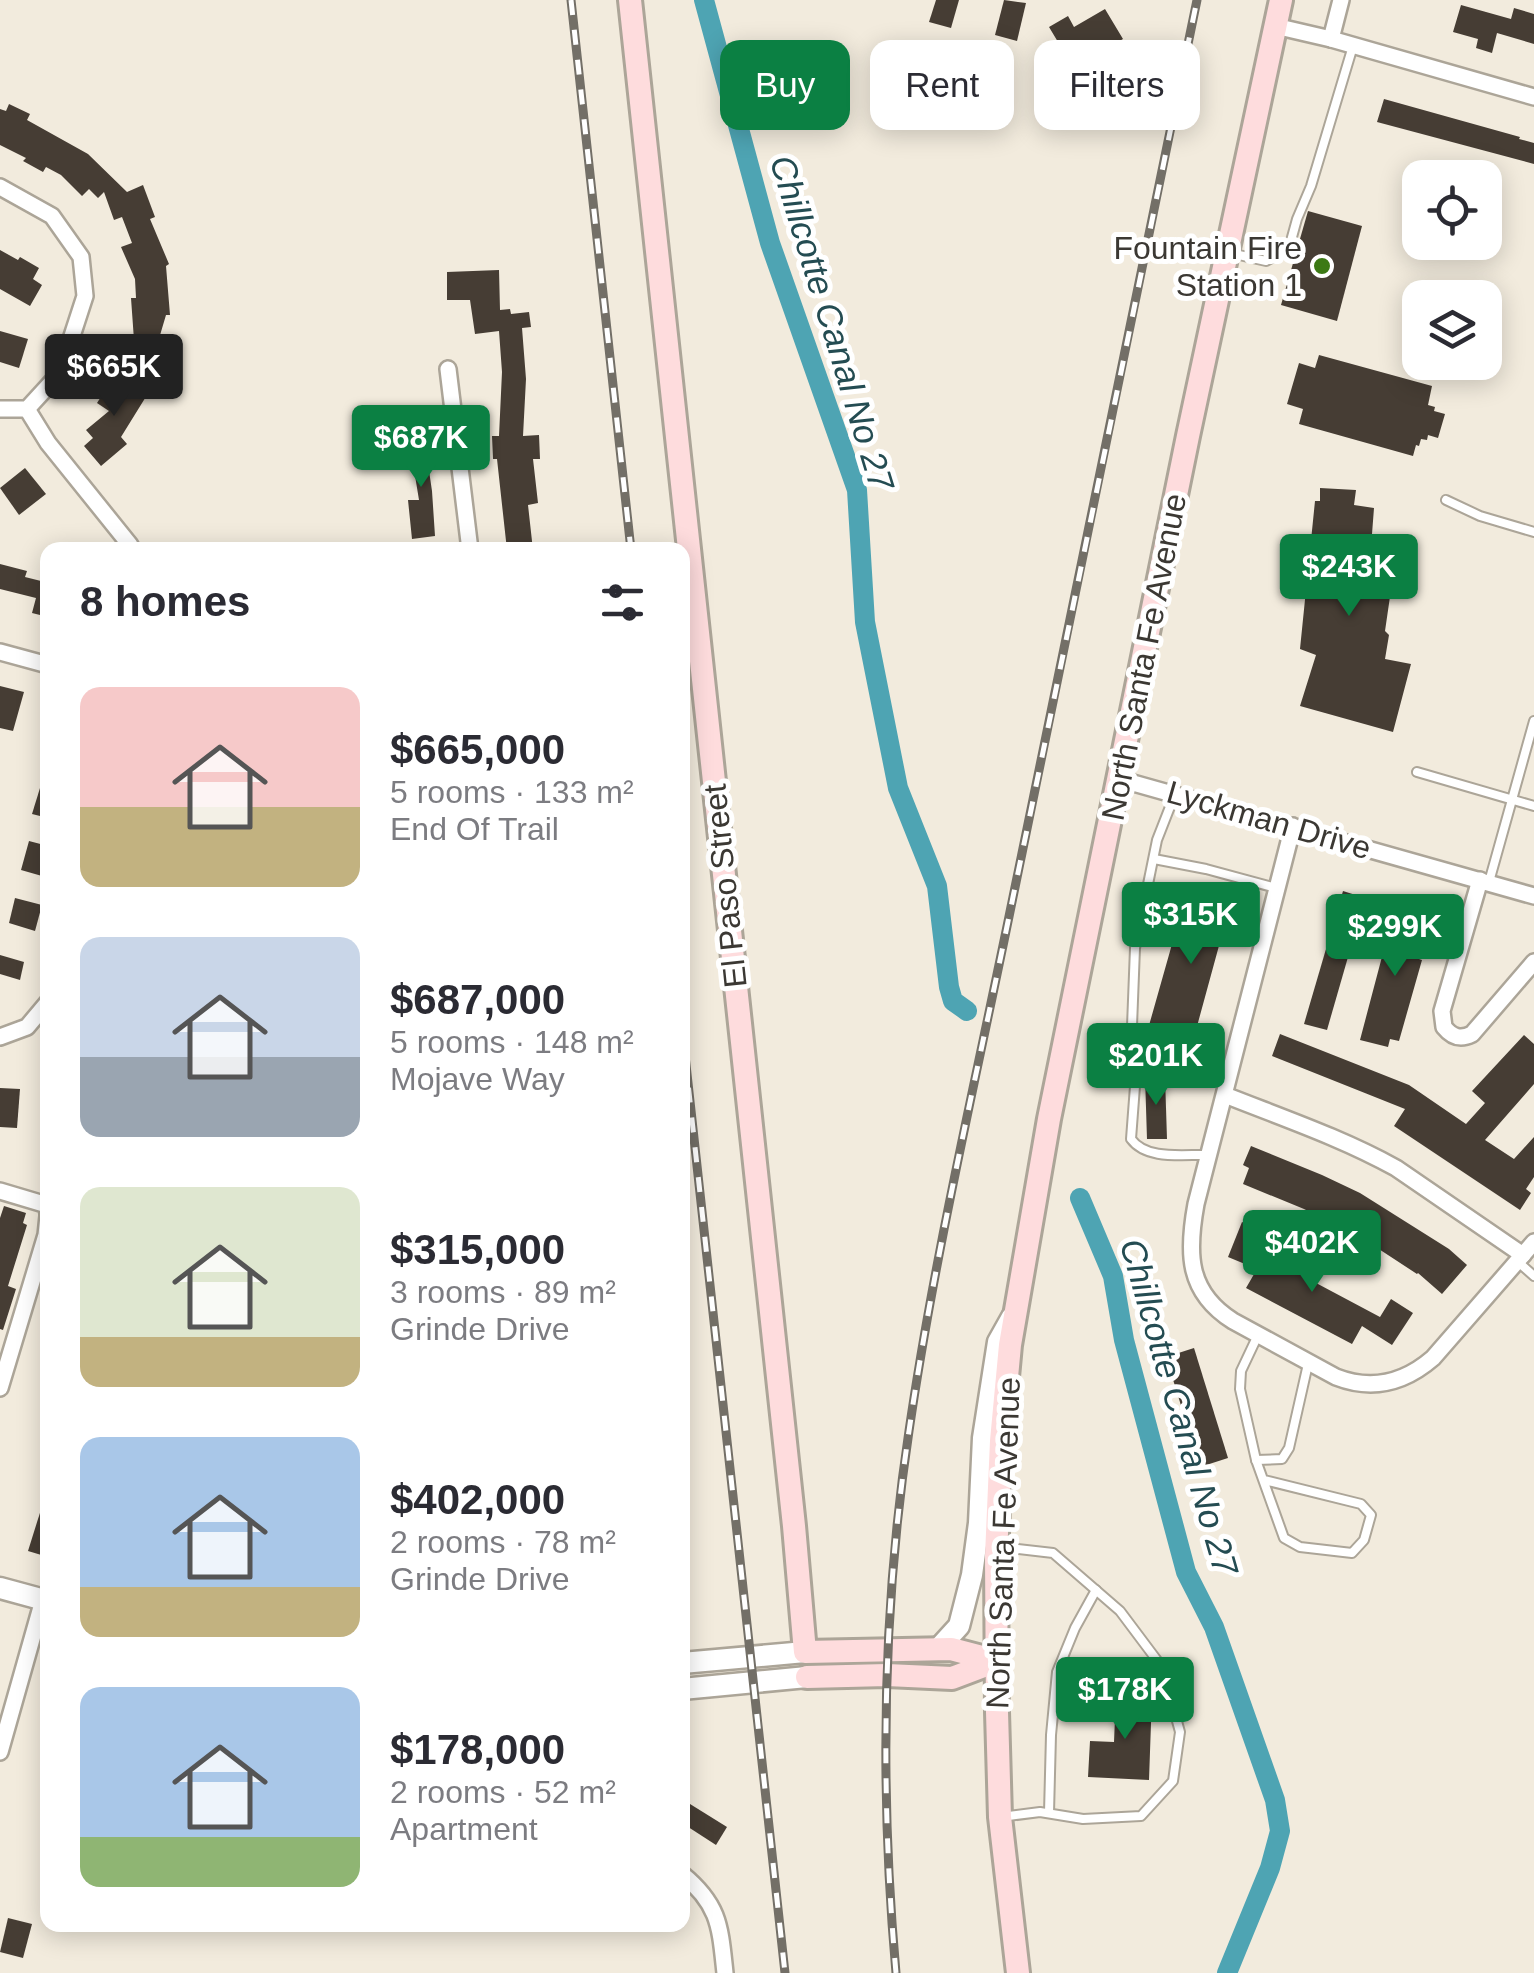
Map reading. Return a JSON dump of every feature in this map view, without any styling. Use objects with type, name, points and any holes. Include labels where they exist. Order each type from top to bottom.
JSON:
[{"type":"main road","name":"El Paso Street","points":[[630,0],[688,542]]},
{"type":"main road","name":"North Santa Fe Avenue","points":[[1018,1973],[1000,1817],[996,1661],[1002,1426],[1016,1311],[1049,1119],[1281,0]]},
{"type":"main road","name":"El Paso Street","points":[[690,558],[805,1652]]},
{"type":"main road","points":[[805,1652],[952,1650],[996,1661]]},
{"type":"main road","points":[[807,1677],[952,1678],[996,1661]]},
{"type":"street","points":[[1331,40],[1341,0]]},
{"type":"street","points":[[1275,26],[1534,97]]},
{"type":"street","points":[[0,187],[52,216],[82,257],[84,296],[60,374],[27,410],[0,410]]},
{"type":"street","points":[[448,369],[469,542]]},
{"type":"street","points":[[27,410],[48,443],[128,542]]},
{"type":"street","points":[[0,652],[40,663]]},
{"type":"street","name":"Lyckman Drive","points":[[1119,779],[1534,896]]},
{"type":"street","points":[[1293,826],[1196,1204],[1190,1245],[1205,1297],[1218,1311],[1308,1362],[1352,1383],[1384,1384],[1404,1378],[1433,1358],[1534,1242]]},
{"type":"street","points":[[1484,881],[1442,1011],[1444,1027],[1460,1038],[1472,1034],[1534,962]]},
{"type":"street","points":[[0,1037],[27,1027],[40,1012]]},
{"type":"street","points":[[1227,1088],[1396,1168],[1520,1258]]},
{"type":"street","points":[[0,1192],[40,1203]]},
{"type":"street","points":[[0,1388],[40,1255]]},
{"type":"street","points":[[938,1650],[959,1626],[972,1575],[983,1438],[998,1342],[1016,1311]]},
{"type":"street","points":[[0,1588],[40,1599]]},
{"type":"street","points":[[0,1752],[40,1617]]},
{"type":"street","points":[[690,1662],[805,1652]]},
{"type":"street","points":[[690,1688],[807,1677]]},
{"type":"street","points":[[690,1880],[702,1890],[714,1911],[725,1973]]},
{"type":"lane","points":[[1227,253],[1266,261],[1289,248],[1353,46]]},
{"type":"lane","points":[[1446,500],[1480,516],[1534,532]]},
{"type":"lane","points":[[1484,881],[1534,721]]},
{"type":"lane","points":[[1417,772],[1534,806]]},
{"type":"lane","points":[[1144,1066],[1132,1026],[1135,948],[1158,840],[1175,794]]},
{"type":"lane","points":[[1154,859],[1278,888]]},
{"type":"lane","points":[[1144,1066],[1227,1088]]},
{"type":"lane","points":[[1144,1066],[1136,1073],[1131,1139],[1138,1148],[1154,1154],[1209,1155]]},
{"type":"lane","points":[[1520,1258],[1534,1276]]},
{"type":"lane","points":[[1258,1335],[1241,1371],[1240,1388],[1256,1460],[1284,1538],[1300,1547],[1352,1553],[1364,1540],[1371,1515],[1360,1504],[1264,1480]]},
{"type":"lane","points":[[1256,1460],[1282,1459],[1289,1448],[1308,1362]]},
{"type":"lane","points":[[996,1546],[1052,1553],[1120,1611],[1162,1667],[1180,1732],[1173,1781],[1141,1816],[1083,1819],[1040,1812],[1000,1817]]},
{"type":"lane","points":[[1050,1813],[1057,1672],[1096,1590]]},
{"type":"building","points":[[936,0],[959,0],[951,28],[929,22]]},
{"type":"building","points":[[1004,0],[1026,3],[1017,41],[995,35]]},
{"type":"building","points":[[1461,5],[1511,19],[1514,8],[1534,14],[1534,44],[1497,33],[1492,53],[1476,48],[1478,39],[1453,32]]},
{"type":"building","points":[[1105,9],[1123,39],[1057,40],[1049,27],[1068,16],[1074,27]]},
{"type":"building","points":[[1384,99],[1534,143],[1534,164],[1377,122]]},
{"type":"building","points":[[9,104],[30,114],[27,120],[88,154],[127,192],[143,185],[155,217],[150,219],[169,264],[166,266],[170,315],[166,315],[150,369],[114,359],[121,336],[134,340],[131,298],[136,298],[135,279],[121,247],[132,243],[122,217],[114,220],[104,192],[98,198],[89,189],[82,196],[61,175],[46,167],[43,172],[0,145],[0,109],[6,111]]},
{"type":"building","name":"Fountain Fire Station 1","points":[[1308,211],[1362,226],[1337,321],[1281,305]]},
{"type":"building","points":[[0,250],[39,268],[33,279],[42,285],[30,306],[0,289]]},
{"type":"building","points":[[499,270],[500,310],[510,309],[511,314],[529,312],[531,327],[522,328],[526,379],[523,436],[539,435],[540,459],[533,459],[538,503],[528,505],[532,542],[506,542],[497,459],[493,459],[492,436],[499,436],[502,372],[499,331],[475,334],[470,300],[447,300],[447,272]]},
{"type":"building","points":[[0,331],[28,339],[19,368],[0,362]]},
{"type":"building","points":[[1319,355],[1432,386],[1428,405],[1445,414],[1438,438],[1428,435],[1427,440],[1421,439],[1413,456],[1299,424],[1303,409],[1287,404],[1299,363],[1315,368]]},
{"type":"building","points":[[115,375],[147,395],[121,437],[127,444],[101,466],[84,446],[93,438],[86,430],[109,411],[97,403]]},
{"type":"building","points":[[423,430],[435,536],[412,539],[408,500],[419,500],[408,433]]},
{"type":"building","points":[[25,468],[46,494],[19,515],[0,488]]},
{"type":"building","points":[[1320,488],[1356,490],[1354,505],[1374,508],[1369,573],[1393,576],[1385,659],[1411,664],[1393,732],[1300,706],[1316,655],[1300,649],[1315,501],[1320,501]]},
{"type":"building","points":[[0,564],[27,571],[25,577],[40,581],[40,615],[32,613],[36,598],[0,589]]},
{"type":"building","points":[[0,686],[24,692],[13,731],[0,728]]},
{"type":"building","points":[[40,788],[40,816],[32,814]]},
{"type":"building","points":[[29,841],[40,844],[40,875],[21,870]]},
{"type":"building","points":[[1343,891],[1365,898],[1327,1030],[1304,1024]]},
{"type":"building","points":[[1188,896],[1239,910],[1230,945],[1220,942],[1193,1041],[1148,1029]]},
{"type":"building","points":[[15,898],[40,904],[35,931],[9,923]]},
{"type":"building","points":[[1392,910],[1429,920],[1399,1041],[1390,1039],[1388,1047],[1360,1040]]},
{"type":"building","points":[[0,955],[24,962],[20,980],[0,974]]},
{"type":"building","points":[[1280,1034],[1409,1085],[1466,1124],[1485,1103],[1472,1091],[1524,1035],[1534,1044],[1534,1084],[1485,1140],[1514,1159],[1534,1137],[1534,1177],[1526,1189],[1531,1193],[1520,1210],[1394,1126],[1405,1109],[1272,1056]]},
{"type":"building","points":[[1145,1076],[1165,1077],[1167,1139],[1147,1139]]},
{"type":"building","points":[[0,1088],[20,1089],[17,1128],[0,1127]]},
{"type":"building","points":[[1251,1146],[1360,1193],[1449,1249],[1467,1265],[1442,1294],[1418,1273],[1362,1238],[1243,1184],[1249,1168],[1243,1165]]},
{"type":"building","points":[[4,1206],[26,1213],[23,1223],[27,1225],[8,1286],[16,1289],[3,1330],[0,1218]]},
{"type":"building","points":[[1242,1222],[1265,1232],[1258,1251],[1286,1267],[1380,1317],[1391,1299],[1413,1313],[1392,1345],[1362,1326],[1352,1344],[1246,1288],[1257,1269],[1228,1257]]},
{"type":"building","points":[[1194,1348],[1228,1458],[1200,1467],[1166,1357]]},
{"type":"building","points":[[40,1513],[40,1555],[28,1551]]},
{"type":"building","points":[[1116,1694],[1152,1695],[1149,1780],[1088,1777],[1090,1741],[1114,1742]]},
{"type":"building","points":[[690,1804],[727,1827],[716,1845],[690,1828]]},
{"type":"building","points":[[8,1918],[32,1924],[23,1958],[0,1952]]},
{"type":"waterway","name":"Chillcotte Canal No 27","points":[[704,0],[770,243],[857,490],[865,622],[898,788],[937,886],[953,1001],[967,1011]]},
{"type":"waterway","name":"Chillcotte Canal No 27","points":[[1080,1198],[1113,1276],[1124,1340],[1186,1572],[1214,1627],[1275,1800],[1280,1831],[1270,1868],[1227,1973]]},
{"type":"railway","points":[[571,0],[630,542]]},
{"type":"railway","points":[[896,1973],[887,1838],[886,1702],[893,1566],[909,1431],[957,1164],[1197,0]]},
{"type":"railway","points":[[690,1101],[785,1973]]},
{"type":"place","name":"Fountain Fire Station 1","points":[[1322,266]]}]
